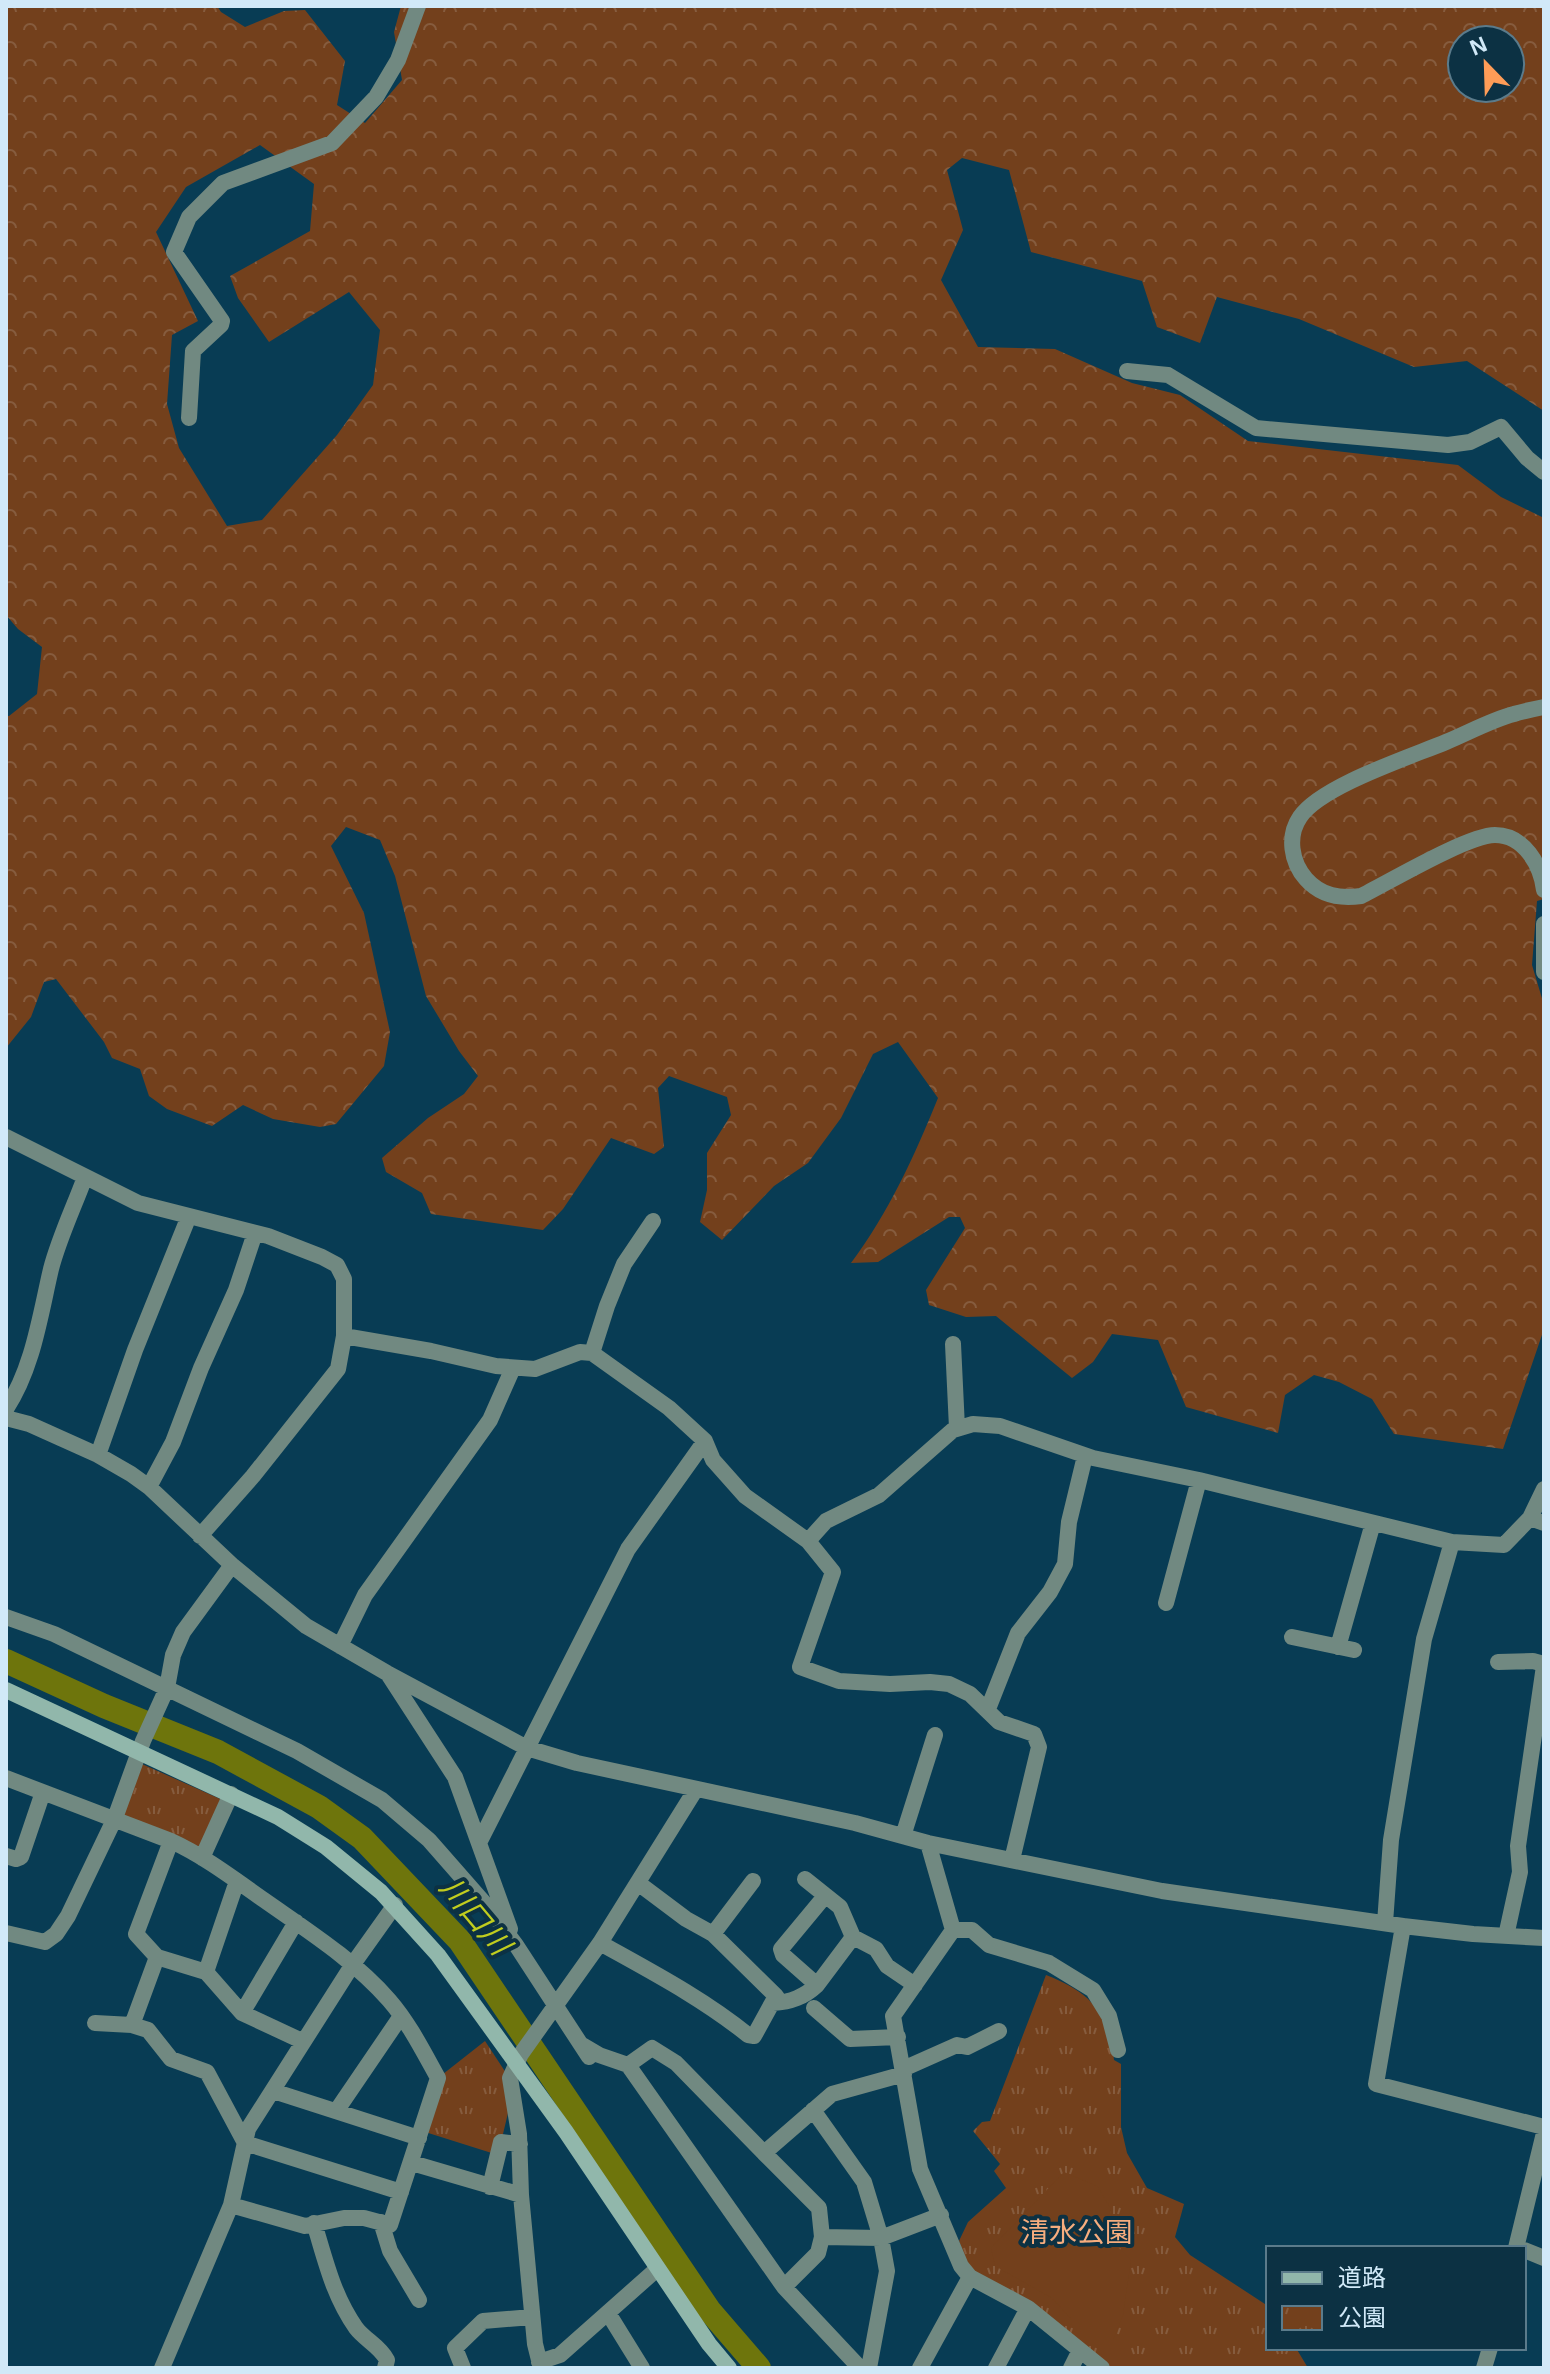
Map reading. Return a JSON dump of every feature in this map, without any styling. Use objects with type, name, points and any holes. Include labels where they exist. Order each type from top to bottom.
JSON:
[{"type":"street","points":[[189,418],[193,351],[222,321],[174,252],[189,217],[223,183],[332,143],[376,97],[398,60],[418,6]]},
{"type":"street","points":[[1127,371],[1168,375],[1256,428],[1448,445],[1470,442],[1501,427],[1527,458],[1544,472]]},
{"type":"street","points":[[1544,707],[1511,714],[1344,786],[1312,804],[1292,832],[1296,864],[1304,877],[1328,895],[1344,899],[1361,896],[1467,842],[1498,835],[1510,838],[1527,850],[1537,862],[1544,890]]},
{"type":"street","points":[[1544,924],[1544,972]]},
{"type":"street","points":[[6,1137],[138,1203],[255,1233],[337,1265],[344,1279],[344,1336],[338,1369]]},
{"type":"street","points":[[6,1410],[14,1398],[38,1333],[52,1266],[85,1177]]},
{"type":"street","points":[[98,1455],[135,1350],[189,1216]]},
{"type":"street","points":[[592,1353],[624,1264],[653,1221]]},
{"type":"street","points":[[149,1487],[173,1442],[201,1368],[236,1290],[255,1233]]},
{"type":"street","points":[[344,1336],[513,1368],[535,1369],[580,1352],[592,1353],[658,1400],[705,1441],[713,1460],[745,1496],[808,1541],[833,1572],[800,1667],[839,1681],[949,1684],[970,1694],[999,1722],[1034,1734],[1039,1747],[1012,1860]]},
{"type":"street","points":[[200,1536],[253,1476],[350,1353],[373,1342]]},
{"type":"street","points":[[953,1344],[957,1428]]},
{"type":"street","points":[[340,1646],[365,1595],[490,1420],[513,1368]]},
{"type":"street","points":[[6,1418],[29,1424],[98,1455],[149,1487],[279,1606],[387,1673],[527,1748],[577,1763],[855,1823],[928,1843],[1162,1891],[1403,1926],[1544,1938]]},
{"type":"street","points":[[808,1541],[826,1521],[879,1495],[957,1428],[973,1424],[1000,1426],[1085,1456],[1199,1480],[1452,1542],[1504,1545],[1537,1520],[1544,1489]]},
{"type":"street","points":[[479,1843],[628,1549],[705,1441]]},
{"type":"street","points":[[988,1709],[1018,1633],[1050,1592],[1065,1564],[1069,1522],[1085,1456]]},
{"type":"street","points":[[1166,1603],[1199,1480]]},
{"type":"street","points":[[1292,1637],[1346,1649],[1373,1523]]},
{"type":"street","points":[[1385,1923],[1391,1840],[1424,1639],[1452,1542]]},
{"type":"street","points":[[6,1933],[45,1942],[56,1934],[68,1916],[115,1818],[166,1691],[173,1655],[183,1632],[232,1565]]},
{"type":"street","points":[[6,1617],[54,1634],[166,1691],[297,1751],[382,1800],[414,1827],[455,1868],[516,1945],[554,2008],[585,2051],[628,2065],[635,2063],[652,2048],[676,2063],[819,2208],[822,2237],[818,2253],[784,2287]]},
{"type":"street","points":[[1498,1662],[1533,1661],[1544,1665],[1518,1846],[1520,1872],[1506,1936]]},
{"type":"street","points":[[387,1673],[455,1777],[516,1945]]},
{"type":"street","points":[[6,1690],[143,1744],[311,1837],[350,1865],[395,1905],[518,2059],[657,2269],[729,2368]]},
{"type":"street","points":[[903,1836],[935,1735]]},
{"type":"street","points":[[6,1778],[171,1841],[237,1881],[353,1964],[390,2001],[438,2078],[390,2225],[364,2218],[344,2218],[305,2226],[231,2205]]},
{"type":"street","points":[[657,2269],[560,2355],[540,2365],[532,2317],[521,2195],[520,2144],[510,2078],[518,2059],[600,1943],[696,1789]]},
{"type":"street","points":[[6,1856],[21,1857],[43,1792]]},
{"type":"street","points":[[202,1858],[231,1794]]},
{"type":"street","points":[[171,1841],[136,1934],[157,1957],[206,1972],[242,2013],[302,2041]]},
{"type":"street","points":[[928,1843],[953,1930]]},
{"type":"street","points":[[805,1879],[840,1907],[853,1937],[876,1949],[887,1966],[915,1985]]},
{"type":"street","points":[[206,1972],[237,1881]]},
{"type":"street","points":[[713,1934],[753,1881]]},
{"type":"street","points":[[600,1943],[678,1986],[721,2013],[748,2035],[754,2036],[761,2027],[776,1996],[713,1934],[686,1919],[638,1883]]},
{"type":"street","points":[[817,1985],[783,1955],[781,1949],[825,1896]]},
{"type":"street","points":[[162,2368],[231,2205],[248,2129],[302,2041],[395,1905]]},
{"type":"street","points":[[242,2013],[296,1922]]},
{"type":"street","points":[[1403,1926],[1376,2084],[1544,2130],[1539,2177],[1520,2246]]},
{"type":"street","points":[[953,1930],[893,2016],[920,2169],[961,2266],[970,2277],[1028,2308],[1102,2368]]},
{"type":"street","points":[[953,1930],[972,1930],[989,1945],[1049,1963],[1093,1990],[1109,2016],[1118,2050]]},
{"type":"street","points":[[773,2003],[806,1995],[853,1937]]},
{"type":"street","points":[[132,2025],[157,1957]]},
{"type":"street","points":[[814,2008],[850,2039],[898,2037]]},
{"type":"street","points":[[337,2110],[401,2016]]},
{"type":"street","points":[[95,2023],[132,2025],[148,2030],[171,2059],[207,2072],[245,2143],[401,2192]]},
{"type":"street","points":[[764,2153],[832,2094],[903,2072],[957,2045],[967,2047],[999,2031]]},
{"type":"street","points":[[628,2065],[784,2287],[860,2368]]},
{"type":"street","points":[[273,2091],[419,2138]]},
{"type":"street","points":[[813,2110],[864,2182],[881,2238],[887,2271],[869,2368]]},
{"type":"street","points":[[490,2187],[501,2142],[520,2144]]},
{"type":"street","points":[[412,2163],[521,2195]]},
{"type":"street","points":[[822,2237],[881,2238],[941,2215]]},
{"type":"street","points":[[381,2222],[390,2251],[419,2300]]},
{"type":"street","points":[[314,2223],[337,2300],[359,2332],[383,2353],[387,2360],[385,2368]]},
{"type":"street","points":[[920,2368],[970,2277]]},
{"type":"street","points":[[996,2368],[1028,2308]]},
{"type":"street","points":[[608,2313],[642,2368]]},
{"type":"street","points":[[463,2368],[455,2348],[483,2321],[532,2317]]},
{"type":"street","points":[[1071,2368],[1079,2352]]},
{"type":"green space","points":[[6,6],[217,6],[245,27],[284,11],[305,10],[345,61],[337,105],[365,123],[402,80],[394,32],[401,6],[1544,6],[1544,411],[1467,361],[1414,367],[1299,319],[1217,297],[1200,343],[1157,327],[1142,281],[1031,252],[1009,170],[962,158],[947,170],[963,230],[941,280],[978,347],[1055,349],[1132,383],[1180,395],[1248,441],[1458,465],[1501,497],[1544,518],[1544,899],[1537,901],[1532,965],[1544,1005],[1544,1329],[1503,1449],[1394,1434],[1372,1399],[1339,1382],[1314,1375],[1285,1395],[1278,1433],[1186,1407],[1158,1340],[1112,1334],[1093,1362],[1072,1378],[996,1316],[966,1317],[929,1305],[926,1290],[965,1228],[960,1217],[949,1217],[878,1262],[851,1263],[900,1184],[938,1098],[898,1042],[873,1054],[841,1118],[808,1163],[774,1186],[722,1240],[700,1222],[707,1190],[707,1153],[731,1115],[727,1097],[669,1076],[658,1088],[664,1147],[654,1154],[611,1138],[563,1209],[543,1230],[431,1214],[422,1193],[386,1172],[382,1158],[428,1118],[464,1094],[478,1076],[426,996],[395,876],[380,840],[346,827],[331,846],[364,913],[390,1032],[384,1066],[336,1124],[320,1127],[273,1119],[243,1105],[212,1126],[167,1109],[149,1096],[140,1069],[112,1058],[104,1042],[56,979],[44,982],[31,1017],[6,1048],[6,716],[37,694],[42,647],[18,629],[6,615]],"holes":[[[260,145],[314,184],[310,231],[230,276],[238,298],[269,342],[349,292],[380,330],[373,385],[337,435],[262,520],[227,526],[179,448],[167,404],[172,335],[198,321],[156,232],[186,187]]]},
{"type":"green space","points":[[142,1764],[227,1802],[202,1858],[115,1818]]},
{"type":"green space","name":"清水公園","points":[[1046,1975],[1086,1997],[1102,2016],[1114,2060],[1121,2064],[1121,2127],[1127,2153],[1147,2188],[1184,2204],[1175,2237],[1190,2255],[1266,2305],[1266,2350],[1297,2350],[1308,2368],[1111,2368],[976,2273],[966,2261],[959,2241],[968,2222],[1006,2188],[994,2171],[1000,2164],[973,2131],[982,2122],[990,2121]]},
{"type":"green space","points":[[485,2041],[510,2079],[512,2096],[498,2155],[422,2131],[438,2078]]},
{"type":"green space","points":[[1064,2172],[1097,2186],[1110,2207],[1115,2244],[1131,2260],[1123,2315],[1113,2340],[1071,2319],[1052,2298],[995,2266],[991,2248]]},
{"type":"waterway","name":"川口川","points":[[6,1661],[104,1706],[218,1752],[319,1807],[362,1838],[460,1941],[709,2310],[759,2368]]}]
